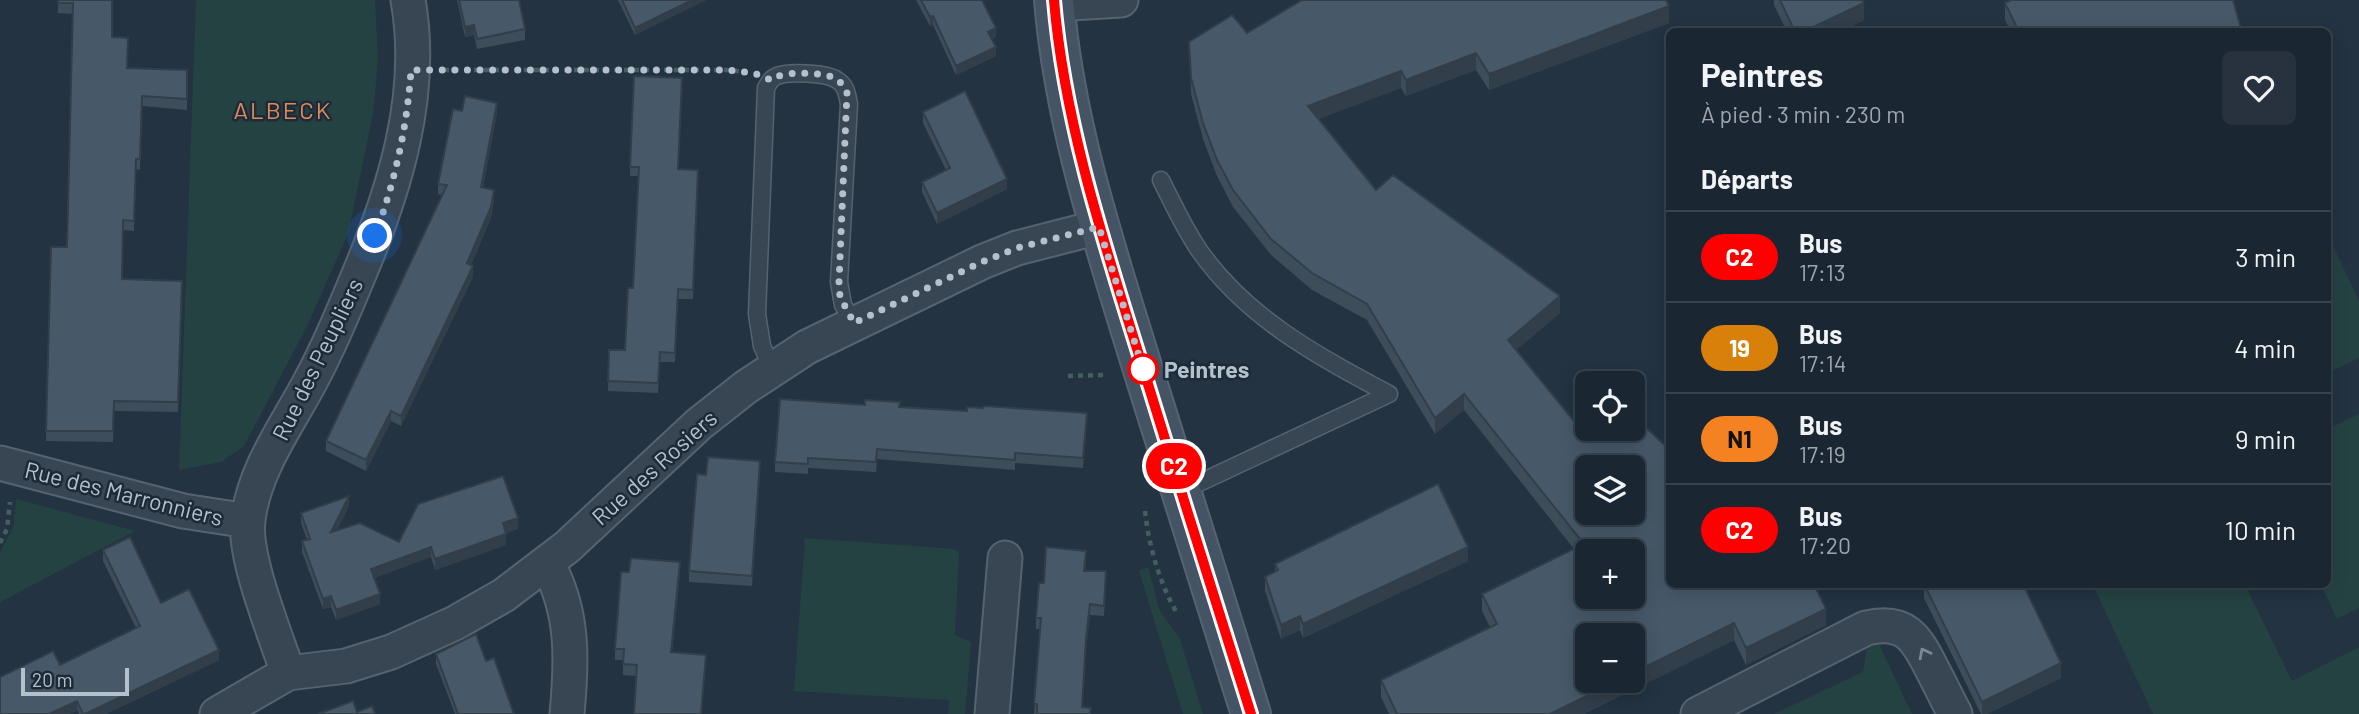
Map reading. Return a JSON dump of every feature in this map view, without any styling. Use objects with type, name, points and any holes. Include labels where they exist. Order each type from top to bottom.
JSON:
[{"type":"street","name":"Rue des Peupliers","points":[[288,673],[250,554],[248,521],[257,482],[336,331],[375,236],[401,152],[411,70],[412,37],[408,0]]},
{"type":"street","points":[[1121,0],[1054,2],[1071,106],[1099,227],[1251,714]]},
{"type":"street","name":"Rue des Rosiers","points":[[217,714],[288,673],[346,666],[415,643],[505,595],[547,563],[699,424],[772,369],[807,347],[990,258],[1017,248],[1099,227]]},
{"type":"street","name":"Rue des Marronniers","points":[[6,464],[183,511],[248,521]]},
{"type":"street","points":[[992,714],[1005,558]]},
{"type":"street","points":[[547,563],[562,595],[570,627],[571,664],[567,714]]},
{"type":"street","points":[[1698,714],[1866,628],[1878,625],[1900,628],[1919,643],[1955,714]]},
{"type":"lane","points":[[772,369],[762,346],[757,314],[766,88],[778,75],[826,75],[837,80],[847,92],[839,282],[840,297],[854,323]]},
{"type":"lane","points":[[1161,180],[1199,251],[1241,298],[1271,324],[1302,345],[1389,394],[1182,491]]},
{"type":"path","points":[[411,70],[727,70],[754,73],[771,80]]},
{"type":"path","points":[[1068,376],[1109,374]]},
{"type":"path","points":[[0,543],[8,529],[10,516],[6,464]]},
{"type":"green space","points":[[196,0],[375,0],[378,59],[373,114],[348,234],[307,326],[244,446],[221,462],[179,470]]},
{"type":"green space","points":[[2331,241],[2359,301],[2359,358],[2331,372]]},
{"type":"green space","points":[[2359,414],[2359,608],[2337,619],[2322,588],[2331,588],[2331,428]]},
{"type":"green space","points":[[16,499],[135,531],[0,602],[0,552],[14,526]]},
{"type":"green space","points":[[805,538],[953,549],[959,552],[955,635],[971,642],[965,714],[948,714],[949,700],[794,691]]},
{"type":"green space","points":[[1148,567],[1159,609],[1180,639],[1203,714],[1183,714],[1139,571]]},
{"type":"green space","points":[[2094,588],[2246,588],[2292,681],[2359,647],[2359,714],[2153,714]]},
{"type":"green space","points":[[1876,638],[1912,714],[1774,714],[1863,672],[1868,641]]},
{"type":"building","points":[[58,0],[112,0],[112,37],[128,38],[127,68],[187,70],[187,99],[142,96],[134,221],[123,220],[122,279],[182,281],[178,402],[114,401],[113,431],[46,431],[51,247],[67,247],[73,3],[58,3]]},
{"type":"building","points":[[459,0],[519,0],[525,29],[477,39],[474,25],[465,27]]},
{"type":"building","points":[[622,0],[692,0],[635,28]]},
{"type":"building","points":[[921,0],[982,0],[996,28],[988,32],[996,47],[956,66],[933,16],[930,17]]},
{"type":"building","points":[[1302,0],[1666,0],[1669,6],[1489,74],[1476,53],[1406,80],[1401,71],[1308,106],[1376,190],[1393,175],[1560,296],[1508,340],[1575,422],[1575,441],[1645,441],[1645,427],[1666,446],[1666,588],[1816,588],[1826,609],[1746,648],[1734,623],[1645,667],[1645,623],[1575,623],[1575,693],[1593,693],[1550,714],[1397,714],[1381,680],[1497,624],[1482,594],[1575,548],[1575,609],[1645,609],[1645,539],[1580,539],[1464,394],[1435,418],[1367,304],[1312,273],[1271,239],[1233,190],[1217,160],[1203,123],[1191,78],[1189,42],[1232,15],[1247,33]]},
{"type":"building","points":[[1780,0],[1862,0],[1864,3],[1811,28],[1793,28]]},
{"type":"building","points":[[2011,0],[2233,0],[2241,28],[2017,28],[2005,3]]},
{"type":"building","points":[[634,76],[682,78],[678,169],[698,170],[693,290],[678,289],[675,353],[660,352],[658,383],[608,381],[609,350],[625,350],[628,288],[633,288],[639,167],[630,167]]},
{"type":"building","points":[[965,91],[1007,179],[937,213],[922,182],[950,168],[923,112]]},
{"type":"building","points":[[465,96],[497,103],[481,187],[494,190],[491,207],[467,263],[473,266],[401,416],[391,411],[366,460],[326,441],[447,185],[438,184],[453,109],[462,111]]},
{"type":"building","points":[[780,399],[865,405],[865,400],[900,402],[899,407],[967,411],[967,407],[984,406],[1087,413],[1083,458],[1015,453],[1015,460],[877,449],[876,462],[808,458],[808,464],[775,462]]},
{"type":"building","points":[[708,457],[760,461],[752,576],[689,571],[697,474],[706,475]]},
{"type":"building","points":[[503,476],[518,518],[503,523],[506,534],[435,559],[431,547],[371,569],[380,594],[336,610],[331,596],[323,599],[302,541],[310,539],[301,513],[349,496],[331,532],[360,523],[399,542],[418,504]]},
{"type":"building","points":[[1438,484],[1468,547],[1303,624],[1300,616],[1281,625],[1265,577],[1278,570],[1275,564]]},
{"type":"building","points":[[130,537],[161,603],[189,589],[219,650],[85,714],[77,701],[49,714],[0,714],[0,677],[53,651],[60,665],[140,626],[103,550]]},
{"type":"building","points":[[1046,547],[1086,551],[1084,571],[1106,571],[1104,606],[1090,604],[1086,639],[1082,707],[1091,708],[1090,714],[1037,714],[1037,704],[1034,704],[1041,618],[1036,618],[1039,583],[1044,583]]},
{"type":"building","points":[[631,558],[680,562],[671,652],[706,655],[701,714],[634,714],[637,665],[623,664],[624,649],[615,649],[621,572],[629,572]]},
{"type":"building","points":[[1926,588],[2025,588],[2061,663],[1982,702]]},
{"type":"building","points":[[476,634],[486,661],[494,658],[514,714],[458,714],[436,654]]},
{"type":"building","points":[[353,701],[357,712],[372,706],[375,714],[318,714]]},
{"type":"bus line","name":"C2","points":[[1054,0],[1071,106],[1099,227],[1251,714]]},
{"type":"place","name":"Peintres","points":[[1143,369]]},
{"type":"district","name":"ALBECK","points":[[283,109]]},
{"type":"route","points":[[375,236],[398,164],[407,117],[411,70],[727,70],[754,73],[771,80],[788,73],[826,75],[843,85],[849,104],[839,282],[840,297],[854,323],[1017,248],[1099,227],[1143,369]]}]
